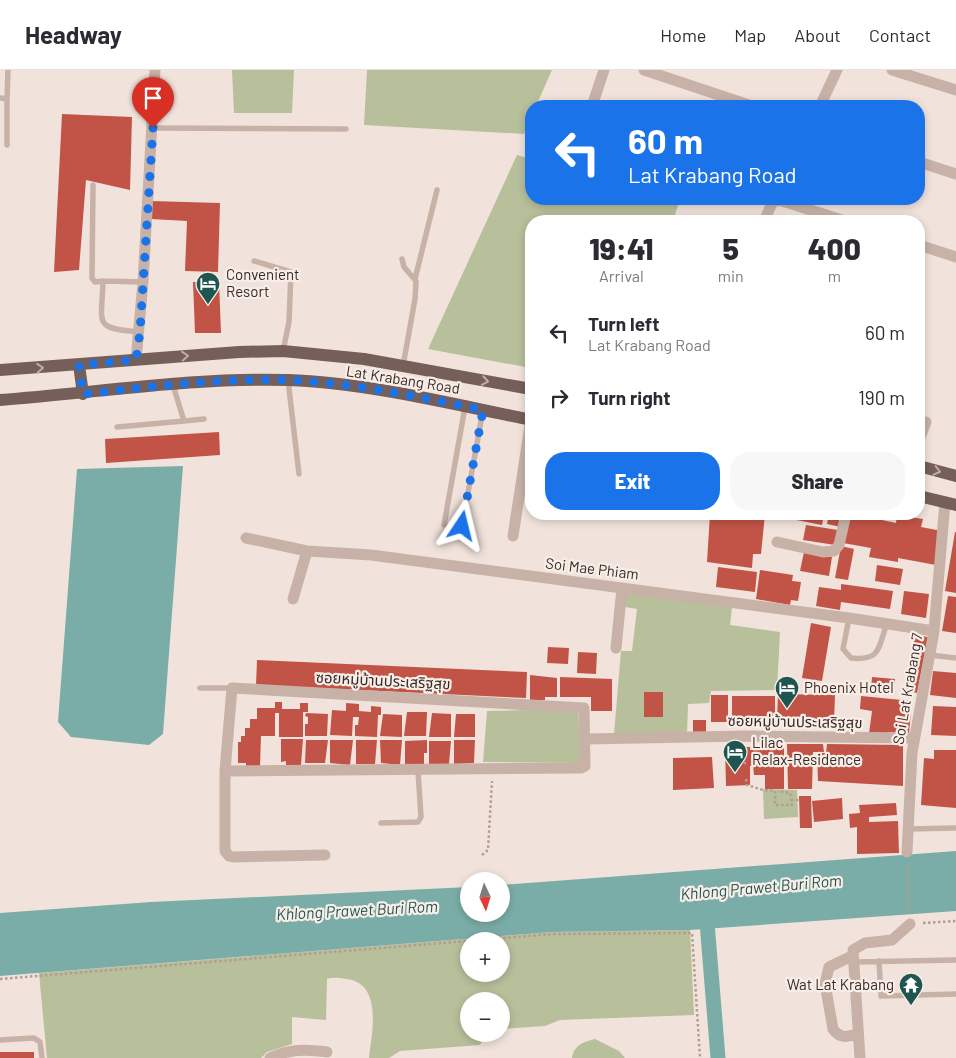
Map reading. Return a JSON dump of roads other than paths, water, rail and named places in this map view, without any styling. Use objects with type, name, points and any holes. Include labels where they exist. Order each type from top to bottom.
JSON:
[{"type":"main road","name":"Lat Krabang Road","points":[[0,370],[283,351],[325,354],[525,388]]},
{"type":"main road","points":[[79,365],[83,394]]},
{"type":"main road","name":"Lat Krabang Road","points":[[0,400],[173,385],[288,380],[348,386],[525,418]]},
{"type":"main road","points":[[925,468],[956,476]]},
{"type":"main road","points":[[925,498],[950,504]]},
{"type":"street","points":[[136,360],[144,282],[153,128],[154,70]]},
{"type":"street","points":[[594,100],[604,70]]},
{"type":"street","points":[[644,70],[734,100]]},
{"type":"street","points":[[823,100],[837,70]]},
{"type":"street","points":[[892,70],[956,90]]},
{"type":"street","points":[[925,164],[956,174]]},
{"type":"street","points":[[794,205],[826,215]]},
{"type":"street","points":[[925,247],[956,257]]},
{"type":"street","points":[[513,536],[525,458]]},
{"type":"street","name":"Soi Lat Krabang 7","points":[[907,852],[914,738],[934,631],[950,504]]},
{"type":"street","points":[[777,542],[824,552],[834,551],[839,545],[845,520]]},
{"type":"street","name":"Soi Mae Phiam","points":[[246,538],[307,550],[371,555],[888,623],[934,631]]},
{"type":"street","points":[[293,599],[307,550]]},
{"type":"street","points":[[616,648],[622,588]]},
{"type":"street","points":[[232,688],[225,771],[225,852],[228,856],[325,855]]},
{"type":"street","name":"ซอยหมู่บ้านประเสริฐสุข","points":[[225,771],[418,771],[584,768],[586,710],[581,706],[232,688]]},
{"type":"street","name":"ซอยหมู่บ้านประเสริฐสุข","points":[[586,739],[744,736],[914,738]]},
{"type":"street","points":[[860,1058],[853,959],[855,948],[864,943],[892,940],[910,924]]},
{"type":"street","points":[[853,959],[829,967],[825,984],[833,1029],[837,1035],[843,1037],[858,1034]]},
{"type":"street","points":[[270,1058],[282,1052],[301,1049],[327,1052]]},
{"type":"lane","points":[[7,145],[3,98],[8,70]]},
{"type":"lane","points":[[153,128],[346,129]]},
{"type":"lane","points":[[92,185],[92,278],[95,282],[144,282]]},
{"type":"lane","points":[[403,366],[415,299],[415,278],[437,190]]},
{"type":"lane","points":[[402,259],[404,267],[415,278]]},
{"type":"lane","points":[[254,261],[291,272],[289,322],[283,351]]},
{"type":"lane","points":[[103,281],[102,318],[104,325],[109,330],[140,332]]},
{"type":"lane","points":[[288,380],[299,474]]},
{"type":"lane","points":[[173,385],[184,421]]},
{"type":"lane","points":[[444,525],[466,406]]},
{"type":"lane","points":[[462,526],[483,410]]},
{"type":"lane","points":[[117,428],[204,419]]},
{"type":"lane","points":[[849,618],[843,649],[851,658],[865,660],[872,658],[877,651],[888,623]]},
{"type":"lane","points":[[930,655],[956,658]]},
{"type":"lane","points":[[200,688],[232,688]]},
{"type":"lane","points":[[382,823],[418,822],[421,817],[418,771]]},
{"type":"lane","points":[[908,829],[956,828]]},
{"type":"lane","points":[[853,959],[879,961],[956,960]]},
{"type":"lane","points":[[879,961],[881,996],[956,994]]},
{"type":"lane","points":[[0,1040],[34,1038],[40,1042],[42,1058]]},
{"type":"water","points":[[183,466],[163,734],[149,745],[71,737],[58,722],[77,469]]},
{"type":"water","name":"Khlong Prawet Buri Rom","points":[[956,851],[956,911],[690,930],[552,932],[510,935],[510,932],[460,932],[460,939],[0,976],[0,913],[151,902],[460,887],[460,922],[510,922],[510,884]]},
{"type":"waterway","points":[[706,910],[718,1058]]},
{"type":"place","name":"Convenient Resort","points":[[208,305]]},
{"type":"place","name":"Phoenix Hotel","points":[[787,709]]},
{"type":"place","name":"Lilac Relax-Residence","points":[[735,773]]},
{"type":"place","name":"Wat Lat Krabang","points":[[911,1006]]}]
